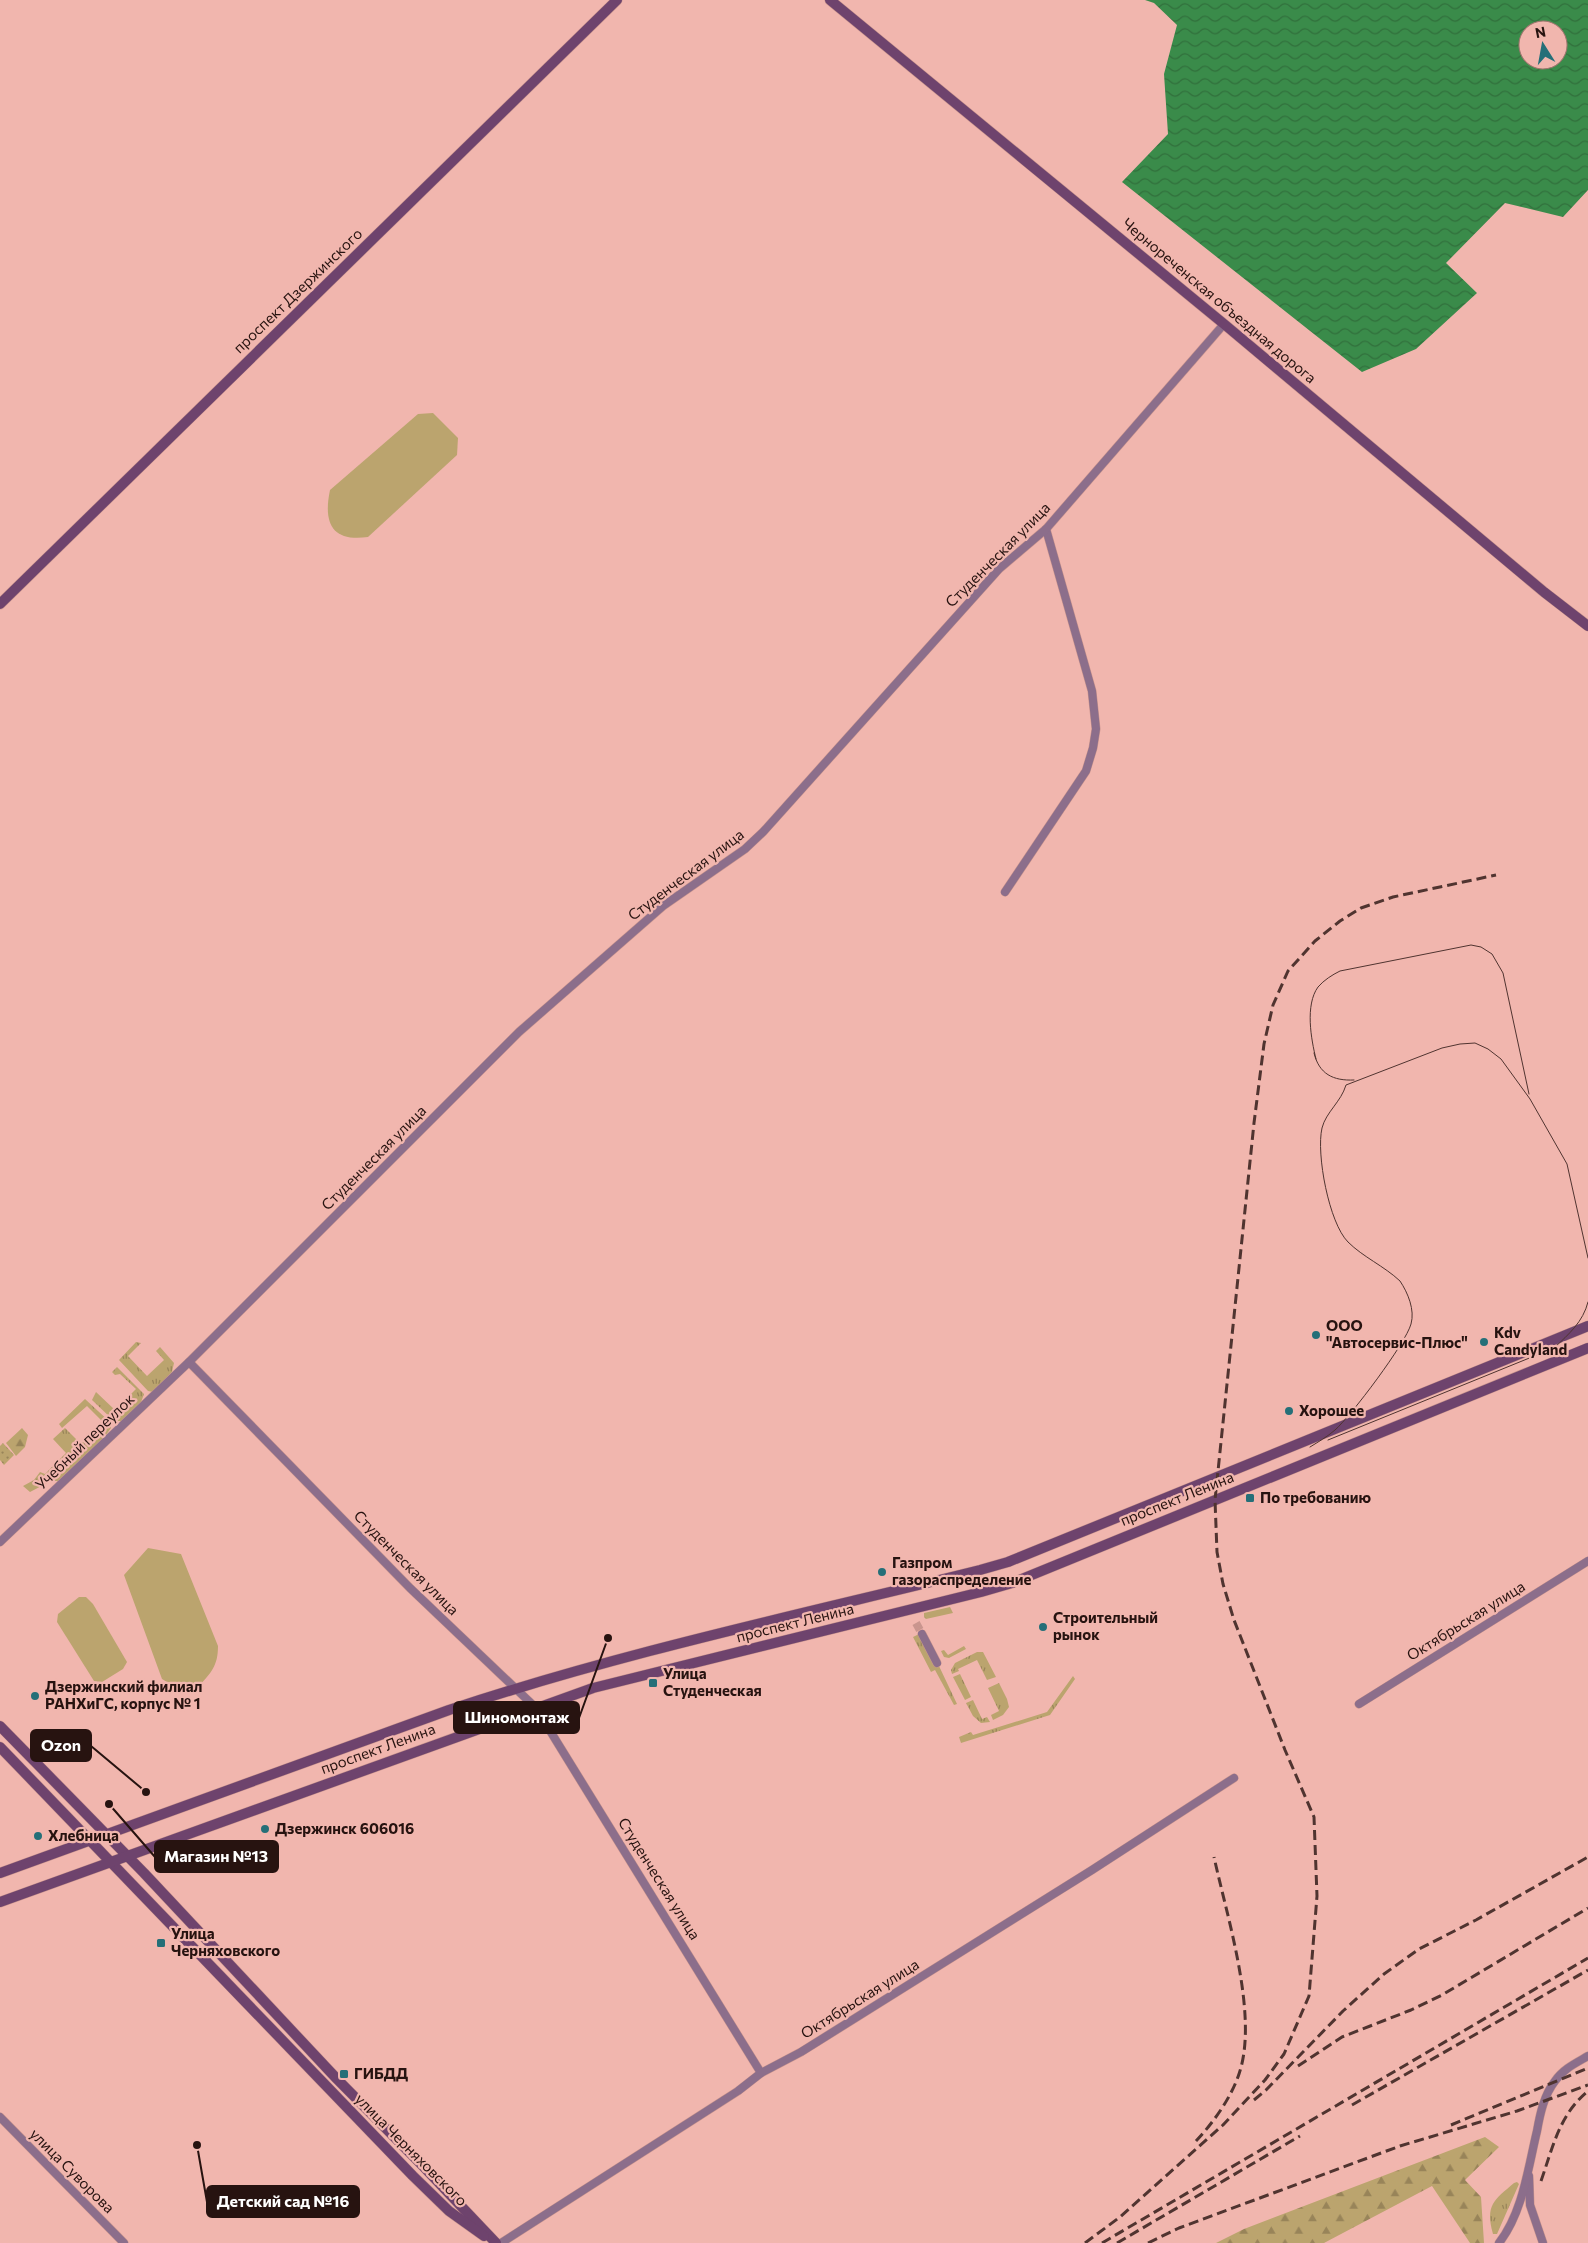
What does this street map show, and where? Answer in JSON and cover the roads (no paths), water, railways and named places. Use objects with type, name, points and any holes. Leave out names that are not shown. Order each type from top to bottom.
[{"type":"main road","name":"проспект Дзержинского","points":[[0,604],[617,0]]},
{"type":"main road","name":"Чернореченская объездная дорога","points":[[830,0],[1224,324],[1544,592],[1588,626]]},
{"type":"main road","name":"проспект Ленина","points":[[0,1873],[514,1688],[600,1664],[1008,1562],[1588,1326]]},
{"type":"main road","name":"проспект Ленина","points":[[0,1902],[593,1688],[1012,1583],[1588,1348]]},
{"type":"main road","points":[[0,1726],[127,1855],[337,2079],[423,2166],[495,2243]]},
{"type":"main road","name":"улица Черняховского","points":[[0,1748],[413,2176],[448,2211],[495,2243]]},
{"type":"street","name":"Студенческая улица","points":[[761,2073],[536,1708],[410,1588],[189,1362],[519,1032],[663,906],[745,849],[764,832],[993,575],[1046,529],[1224,324]]},
{"type":"street","points":[[1005,892],[1086,771],[1096,729],[1092,691],[1046,529]]},
{"type":"street","name":"Учебный переулок","points":[[0,1542],[189,1362]]},
{"type":"street","name":"Октябрьская улица","points":[[1359,1704],[1588,1561]]},
{"type":"street","points":[[922,1634],[937,1663]]},
{"type":"street","name":"Октябрьская улица","points":[[501,2243],[738,2091],[761,2073],[801,2052],[1084,1875],[1234,1778]]},
{"type":"street","points":[[1499,2243],[1513,2219],[1544,2102],[1554,2082],[1562,2072],[1588,2056]]},
{"type":"street","name":"улица Суворова","points":[[0,2118],[124,2243]]},
{"type":"street","points":[[1528,2167],[1530,2204],[1543,2243]]},
{"type":"water","points":[[1145,0],[1588,0],[1588,190],[1563,217],[1505,203],[1446,263],[1477,293],[1416,349],[1362,372],[1122,182],[1168,134],[1164,74],[1177,25],[1154,3]]},
{"type":"tunnel","points":[[916,1623],[922,1634]]},
{"type":"tram line","points":[[1316,1059],[1312,1042],[1310,1012],[1314,994],[1318,987],[1328,978],[1340,971],[1471,945],[1481,947],[1492,954],[1503,973],[1529,1094]]},
{"type":"tram line","points":[[1310,1447],[1335,1430],[1365,1395],[1399,1347],[1412,1319],[1410,1302],[1400,1281],[1348,1242],[1341,1233],[1330,1204],[1321,1154],[1322,1128],[1346,1085],[1442,1048],[1475,1043],[1488,1049],[1501,1059],[1530,1099],[1567,1164],[1588,1258]]},
{"type":"tram line","points":[[1314,1053],[1319,1066],[1328,1075],[1340,1079],[1354,1080]]},
{"type":"tram line","points":[[1328,1440],[1554,1348],[1579,1322],[1588,1302]]},
{"type":"railway","points":[[1085,2243],[1120,2217],[1223,2125],[1265,2080],[1284,2054],[1309,1996],[1317,1896],[1314,1817],[1285,1750],[1234,1620],[1223,1584],[1217,1552],[1215,1500],[1254,1123],[1264,1044],[1273,1005],[1288,971],[1315,941],[1340,921],[1361,908],[1393,897],[1496,875]]},
{"type":"railway","points":[[1196,2141],[1215,2118],[1231,2092],[1239,2074],[1244,2050],[1245,2024],[1239,1966],[1214,1857]]},
{"type":"railway","points":[[1254,2100],[1343,2011],[1384,1974],[1419,1949],[1476,1920],[1588,1857]]},
{"type":"railway","points":[[1298,2066],[1342,2037],[1411,2010],[1442,1995],[1588,1908]]},
{"type":"railway","points":[[1102,2243],[1588,1958]]},
{"type":"railway","points":[[1352,2105],[1588,1970]]},
{"type":"railway","points":[[1451,2125],[1588,2068]]},
{"type":"railway","points":[[1148,2243],[1179,2228],[1400,2146],[1517,2111],[1588,2085]]},
{"type":"railway","points":[[1541,2181],[1558,2132],[1570,2110],[1588,2091]]},
{"type":"railway","points":[[1117,2243],[1300,2136]]},
{"type":"place","name":"ООО \"Автосервис-Плюс\"","points":[[1316,1335]]},
{"type":"place","name":"Kdv Candyland","points":[[1484,1342]]},
{"type":"place","name":"Хорошее","points":[[1289,1411]]},
{"type":"place","name":"По требованию","points":[[1250,1498]]},
{"type":"place","name":"Газпром газораспределение","points":[[882,1572]]},
{"type":"place","name":"Строительный рынок","points":[[1043,1627]]},
{"type":"place","name":"Шиномонтаж","points":[[608,1638]]},
{"type":"place","name":"Улица Студенческая","points":[[653,1683]]},
{"type":"place","name":"Дзержинский филиал РАНХиГС, корпус № 1","points":[[35,1696]]},
{"type":"place","name":"Ozon","points":[[146,1792]]},
{"type":"place","name":"Магазин №13","points":[[109,1804]]},
{"type":"place","name":"Дзержинск 606016","points":[[265,1829]]},
{"type":"place","name":"Хлебница","points":[[38,1836]]},
{"type":"place","name":"Улица Черняховского","points":[[161,1943]]},
{"type":"place","name":"ГИБДД","points":[[344,2074]]},
{"type":"place","name":"Детский сад №16","points":[[197,2145]]}]
